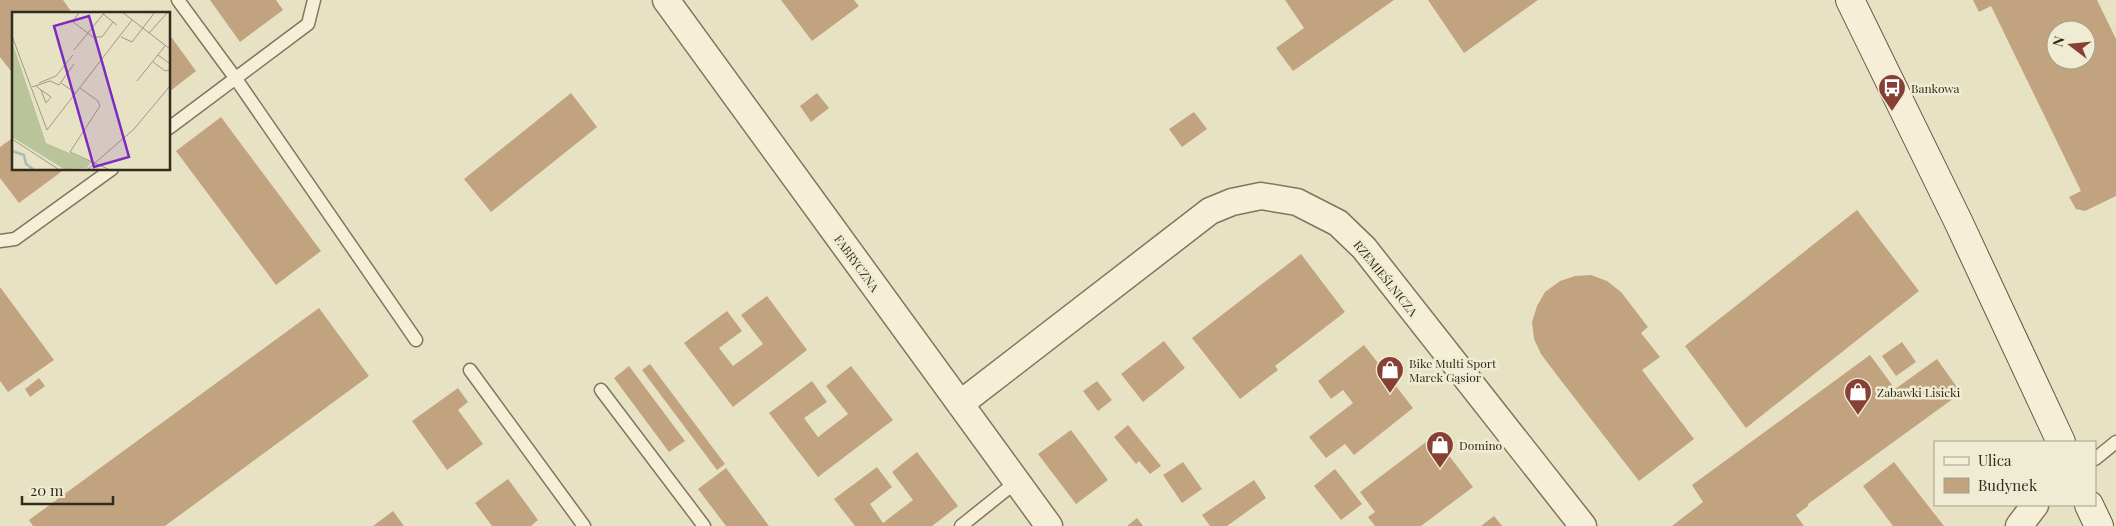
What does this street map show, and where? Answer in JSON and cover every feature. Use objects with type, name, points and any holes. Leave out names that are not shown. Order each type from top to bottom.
[{"type":"street","name":"FABRYCZNA","points":[[666,0],[1049,526]]},
{"type":"street","points":[[1850,0],[1958,221],[2061,441]]},
{"type":"street","name":"RZEMIEŚLNICZA","points":[[960,404],[1210,211],[1232,202],[1261,196],[1296,202],[1338,223],[1364,248],[1583,526]]},
{"type":"street","points":[[2019,526],[2034,506]]},
{"type":"street","points":[[2089,506],[2099,526]]},
{"type":"lane","points":[[178,0],[236,79],[416,340]]},
{"type":"lane","points":[[170,127],[308,24],[314,0]]},
{"type":"lane","points":[[0,241],[15,239],[111,170]]},
{"type":"lane","points":[[470,370],[584,526]]},
{"type":"lane","points":[[601,390],[704,526]]},
{"type":"lane","points":[[2096,458],[2116,442]]},
{"type":"lane","points":[[961,526],[1016,482]]},
{"type":"building","points":[[0,0],[63,0],[72,12],[12,12],[12,72],[0,57]]},
{"type":"building","points":[[210,0],[276,0],[283,10],[240,42]]},
{"type":"building","points":[[781,0],[854,0],[859,6],[812,41]]},
{"type":"building","points":[[1285,0],[1394,0],[1293,71],[1276,48],[1304,28]]},
{"type":"building","points":[[1428,0],[1538,0],[1464,53]]},
{"type":"building","points":[[1973,0],[2097,0],[2116,39],[2116,196],[2085,211],[2076,209],[2069,197],[2081,191],[1991,6],[1979,12]]},
{"type":"building","points":[[170,35],[196,71],[170,91]]},
{"type":"building","points":[[571,93],[597,127],[491,212],[464,179]]},
{"type":"building","points":[[817,93],[829,108],[811,122],[800,106]]},
{"type":"building","points":[[1194,112],[1207,129],[1182,147],[1169,129]]},
{"type":"building","points":[[221,117],[321,251],[276,285],[176,151]]},
{"type":"building","points":[[12,138],[12,170],[64,170],[19,203],[0,178],[0,147]]},
{"type":"building","points":[[1857,210],[1919,291],[1746,428],[1685,346]]},
{"type":"building","points":[[1301,254],[1345,312],[1275,366],[1278,370],[1240,399],[1192,338]]},
{"type":"building","points":[[1591,275],[1607,281],[1621,292],[1648,327],[1641,333],[1660,357],[1642,370],[1694,439],[1639,481],[1541,354],[1534,339],[1532,322],[1537,306],[1545,292],[1560,281],[1575,276]]},
{"type":"building","points":[[0,287],[54,360],[8,392],[0,381]]},
{"type":"building","points":[[767,296],[807,350],[733,407],[684,343],[727,311],[742,331],[719,348],[733,366],[763,344],[741,315]]},
{"type":"building","points":[[319,308],[369,376],[165,526],[33,526],[29,520]]},
{"type":"building","points":[[1164,341],[1185,368],[1143,402],[1121,374]]},
{"type":"building","points":[[1902,342],[1916,362],[1896,376],[1882,356]]},
{"type":"building","points":[[1364,345],[1413,408],[1354,455],[1345,444],[1326,458],[1309,437],[1353,403],[1343,390],[1331,399],[1318,381]]},
{"type":"building","name":"Zabawki Lisicki","points":[[1870,355],[1895,389],[1937,359],[1961,393],[1808,504],[1796,515],[1804,526],[1672,526],[1703,502],[1692,485]]},
{"type":"building","points":[[650,364],[725,464],[717,470],[642,370]]},
{"type":"building","points":[[629,366],[685,441],[669,452],[614,378]]},
{"type":"building","points":[[851,366],[893,420],[818,477],[769,413],[812,381],[827,402],[804,418],[818,437],[848,414],[826,386]]},
{"type":"building","points":[[39,378],[45,386],[30,397],[25,389]]},
{"type":"building","points":[[1097,381],[1112,400],[1098,411],[1083,391]]},
{"type":"building","points":[[458,388],[468,402],[458,410],[483,444],[447,470],[412,421]]},
{"type":"building","points":[[1128,425],[1161,466],[1150,474],[1139,461],[1136,464],[1114,437]]},
{"type":"building","points":[[1071,430],[1108,480],[1076,504],[1038,454]]},
{"type":"building","points":[[1434,436],[1473,487],[1421,526],[1375,526],[1368,517],[1375,512],[1360,492]]},
{"type":"building","points":[[917,452],[958,506],[932,526],[855,526],[834,499],[877,467],[892,487],[870,504],[883,523],[913,500],[892,472]]},
{"type":"building","points":[[1183,462],[1202,489],[1182,503],[1163,475]]},
{"type":"building","points":[[1894,462],[1944,526],[1893,526],[1863,486]]},
{"type":"building","points":[[726,468],[769,526],[726,526],[698,489]]},
{"type":"building","points":[[1335,469],[1362,504],[1341,520],[1314,486]]},
{"type":"building","points":[[508,479],[538,520],[531,526],[492,526],[475,503]]},
{"type":"building","points":[[1254,480],[1266,498],[1227,526],[1210,526],[1202,515]]},
{"type":"building","points":[[393,511],[404,526],[373,526]]},
{"type":"building","points":[[1494,516],[1502,526],[1481,526]]},
{"type":"building","points":[[1137,518],[1143,526],[1127,526]]},
{"type":"place","name":"Bankowa","points":[[1892,112]]},
{"type":"place","name":"Bike Multi Sport Marek Gąsior","points":[[1390,394]]},
{"type":"place","name":"Zabawki Lisicki","points":[[1858,416]]},
{"type":"place","name":"Domino","points":[[1440,469]]}]
